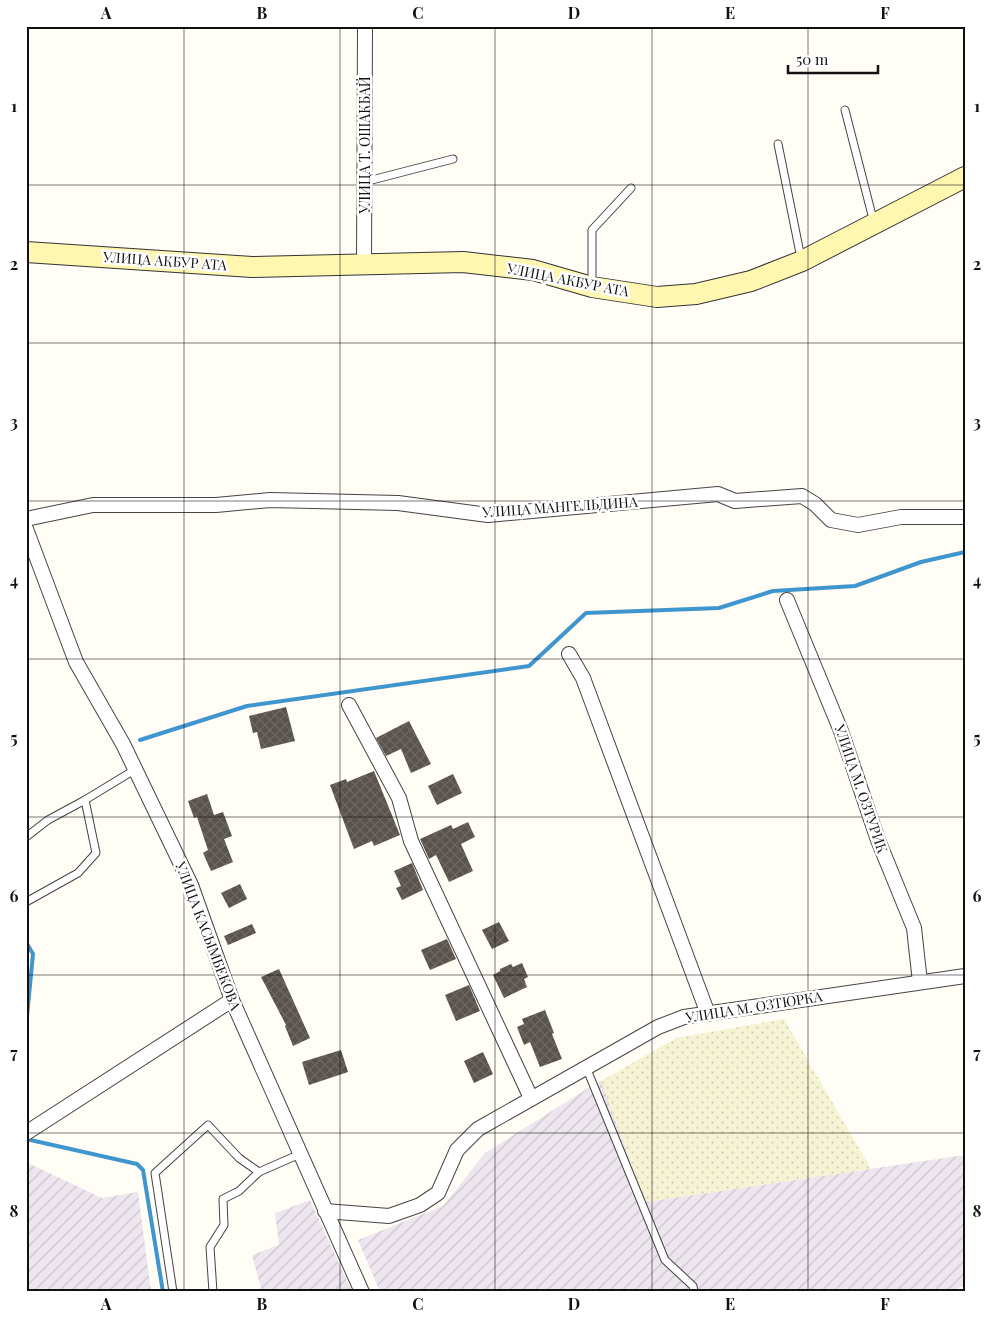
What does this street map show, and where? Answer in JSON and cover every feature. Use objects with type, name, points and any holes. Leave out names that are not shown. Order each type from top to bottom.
[{"type":"main road","name":"УЛИЦА АКБУР АТА","points":[[26,252],[252,267],[463,262],[533,270],[592,287],[657,297],[696,294],[750,281],[802,261],[965,177]]},
{"type":"street","name":"УЛИЦА Т. ОШАКБАЙ","points":[[364,264],[366,26]]},
{"type":"street","name":"УЛИЦА МАНГЕЛЬДИНА","points":[[26,519],[93,505],[216,505],[270,500],[398,503],[488,515],[718,494],[735,501],[802,496],[815,504],[831,520],[858,525],[901,517],[965,517]]},
{"type":"street","name":"УЛИЦА КАСЫМБЕКОВА","points":[[26,528],[76,662],[124,744],[192,886],[232,1000],[362,1292]]},
{"type":"street","name":"УЛИЦА М. ОЗТУРИК","points":[[787,600],[841,731],[878,840],[914,928],[920,982]]},
{"type":"street","points":[[568,654],[583,678],[708,1014]]},
{"type":"street","points":[[349,705],[399,798],[411,841],[531,1098]]},
{"type":"street","name":"УЛИЦА М. ОЗТЮРКА","points":[[325,1211],[389,1216],[420,1206],[438,1192],[457,1150],[478,1129],[658,1027],[684,1017],[965,976]]},
{"type":"street","points":[[26,1133],[232,1000]]},
{"type":"lane","points":[[844,110],[874,223]]},
{"type":"lane","points":[[778,144],[802,261]]},
{"type":"lane","points":[[364,182],[453,159]]},
{"type":"lane","points":[[592,287],[592,230],[631,188]]},
{"type":"lane","points":[[26,837],[48,820],[136,769]]},
{"type":"lane","points":[[26,902],[78,873],[96,853],[85,800]]},
{"type":"lane","points":[[586,1067],[665,1260],[693,1286],[694,1292]]},
{"type":"lane","points":[[173,1292],[155,1173],[208,1125],[239,1158],[259,1172]]},
{"type":"lane","points":[[213,1292],[210,1247],[224,1225],[223,1199],[239,1191],[259,1172],[300,1154]]},
{"type":"shaded area","points":[[784,1019],[871,1169],[645,1202],[601,1081],[676,1038]]},
{"type":"shaded area","points":[[601,1080],[645,1202],[965,1155],[965,1286],[958,1288],[959,1292],[380,1292],[358,1240],[443,1206],[485,1153]]},
{"type":"shaded area","points":[[26,1162],[102,1198],[138,1192],[151,1292],[26,1292]]},
{"type":"shaded area","points":[[310,1200],[352,1292],[262,1292],[252,1255],[279,1245],[275,1213]]},
{"type":"building","points":[[286,707],[295,741],[261,749],[257,732],[253,733],[249,716]]},
{"type":"building","points":[[409,721],[431,764],[411,773],[401,749],[386,756],[376,738]]},
{"type":"building","points":[[374,771],[400,835],[374,846],[372,841],[354,849],[330,785],[346,779],[347,782]]},
{"type":"building","points":[[453,774],[462,793],[437,805],[428,786]]},
{"type":"building","points":[[207,794],[214,815],[223,812],[232,836],[224,839],[233,862],[211,871],[203,853],[208,850],[197,817],[194,818],[188,801]]},
{"type":"building","points":[[468,822],[475,837],[461,844],[473,871],[449,882],[436,855],[429,859],[420,839],[451,825],[453,829]]},
{"type":"building","points":[[412,863],[423,890],[402,900],[396,888],[401,886],[394,871]]},
{"type":"building","points":[[240,884],[247,899],[229,908],[221,893]]},
{"type":"building","points":[[499,922],[509,941],[492,949],[482,930]]},
{"type":"building","points":[[252,924],[256,933],[228,945],[224,936]]},
{"type":"building","points":[[447,939],[456,959],[430,970],[421,950]]},
{"type":"building","points":[[522,963],[528,977],[524,979],[527,987],[504,998],[493,975],[511,964],[513,967]]},
{"type":"building","points":[[279,969],[310,1038],[293,1046],[286,1025],[261,977]]},
{"type":"building","points":[[469,985],[480,1011],[456,1021],[445,995]]},
{"type":"building","points":[[545,1010],[562,1059],[540,1067],[530,1042],[524,1045],[517,1027],[524,1024],[522,1019]]},
{"type":"building","points":[[341,1050],[348,1072],[309,1085],[302,1062]]},
{"type":"building","points":[[483,1052],[493,1074],[474,1083],[464,1061]]},
{"type":"waterway","points":[[140,740],[247,706],[529,666],[586,613],[719,608],[773,591],[855,586],[921,562],[965,552]]},
{"type":"waterway","points":[[26,942],[33,954],[26,1026]]},
{"type":"waterway","points":[[26,1139],[137,1164],[143,1170],[163,1292]]}]
